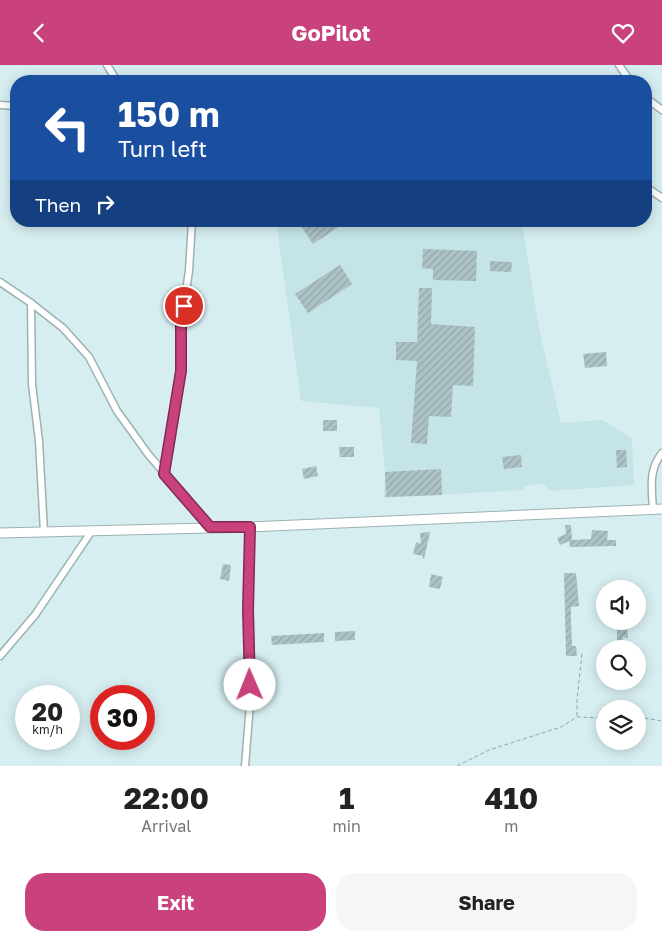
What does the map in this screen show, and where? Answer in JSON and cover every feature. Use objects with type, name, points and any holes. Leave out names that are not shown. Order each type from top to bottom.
[{"type":"main road","points":[[0,533],[250,527],[658,510]]},
{"type":"street","points":[[164,474],[181,371],[181,323],[189,271],[192,227]]},
{"type":"street","points":[[0,282],[32,303],[63,328],[89,357],[117,411],[164,474],[210,527]]},
{"type":"street","points":[[32,303],[32,384],[39,441],[44,532]]},
{"type":"street","points":[[658,510],[652,472],[656,460],[662,453]]},
{"type":"street","points":[[245,766],[250,704],[248,610],[250,527]]},
{"type":"street","points":[[0,657],[35,615],[92,531]]},
{"type":"path","points":[[577,717],[582,653]]},
{"type":"path","points":[[457,766],[488,750],[561,727],[577,717],[596,718]]},
{"type":"path","points":[[646,718],[662,721]]},
{"type":"shaded area","points":[[277,227],[523,227],[538,324],[561,423],[603,420],[632,439],[634,485],[551,491],[542,483],[526,486],[522,490],[384,498],[385,472],[379,408],[301,401]]},
{"type":"building","points":[[301,227],[339,227],[313,244]]},
{"type":"building","points":[[423,249],[477,251],[476,281],[433,280],[433,269],[422,268]]},
{"type":"building","points":[[490,261],[512,262],[511,272],[490,271]]},
{"type":"building","points":[[340,265],[352,284],[308,313],[295,294]]},
{"type":"building","points":[[419,288],[432,288],[431,324],[475,327],[473,386],[453,385],[451,417],[429,416],[427,444],[411,443],[417,361],[396,360],[396,342],[417,342]]},
{"type":"building","points":[[606,352],[607,366],[585,368],[583,354]]},
{"type":"building","points":[[323,420],[337,420],[337,431],[323,431]]},
{"type":"building","points":[[339,447],[354,447],[354,457],[340,457]]},
{"type":"building","points":[[616,450],[626,450],[627,467],[617,468]]},
{"type":"building","points":[[521,455],[522,467],[504,469],[502,457]]},
{"type":"building","points":[[316,466],[318,476],[304,479],[302,469]]},
{"type":"building","points":[[441,469],[442,495],[386,497],[385,472]]},
{"type":"building","points":[[565,525],[571,525],[572,540],[591,539],[592,530],[608,531],[607,540],[616,540],[616,546],[570,547],[569,541],[560,545],[557,538],[566,534]]},
{"type":"building","points":[[430,532],[423,559],[423,556],[413,554],[416,542],[421,544],[420,533]]},
{"type":"building","points":[[223,564],[231,565],[229,581],[220,579]]},
{"type":"building","points":[[564,573],[576,573],[579,606],[571,607],[571,620],[572,646],[576,646],[577,656],[566,656]]},
{"type":"building","points":[[431,574],[443,577],[440,589],[429,587]]},
{"type":"building","points":[[617,630],[627,630],[628,638],[623,637],[623,640],[617,640]]},
{"type":"building","points":[[355,631],[355,640],[335,641],[335,632]]},
{"type":"building","points":[[324,633],[324,642],[272,645],[271,636]]},
{"type":"route","points":[[184,306],[181,323],[181,371],[164,474],[210,527],[250,527],[248,610],[250,685]]}]
